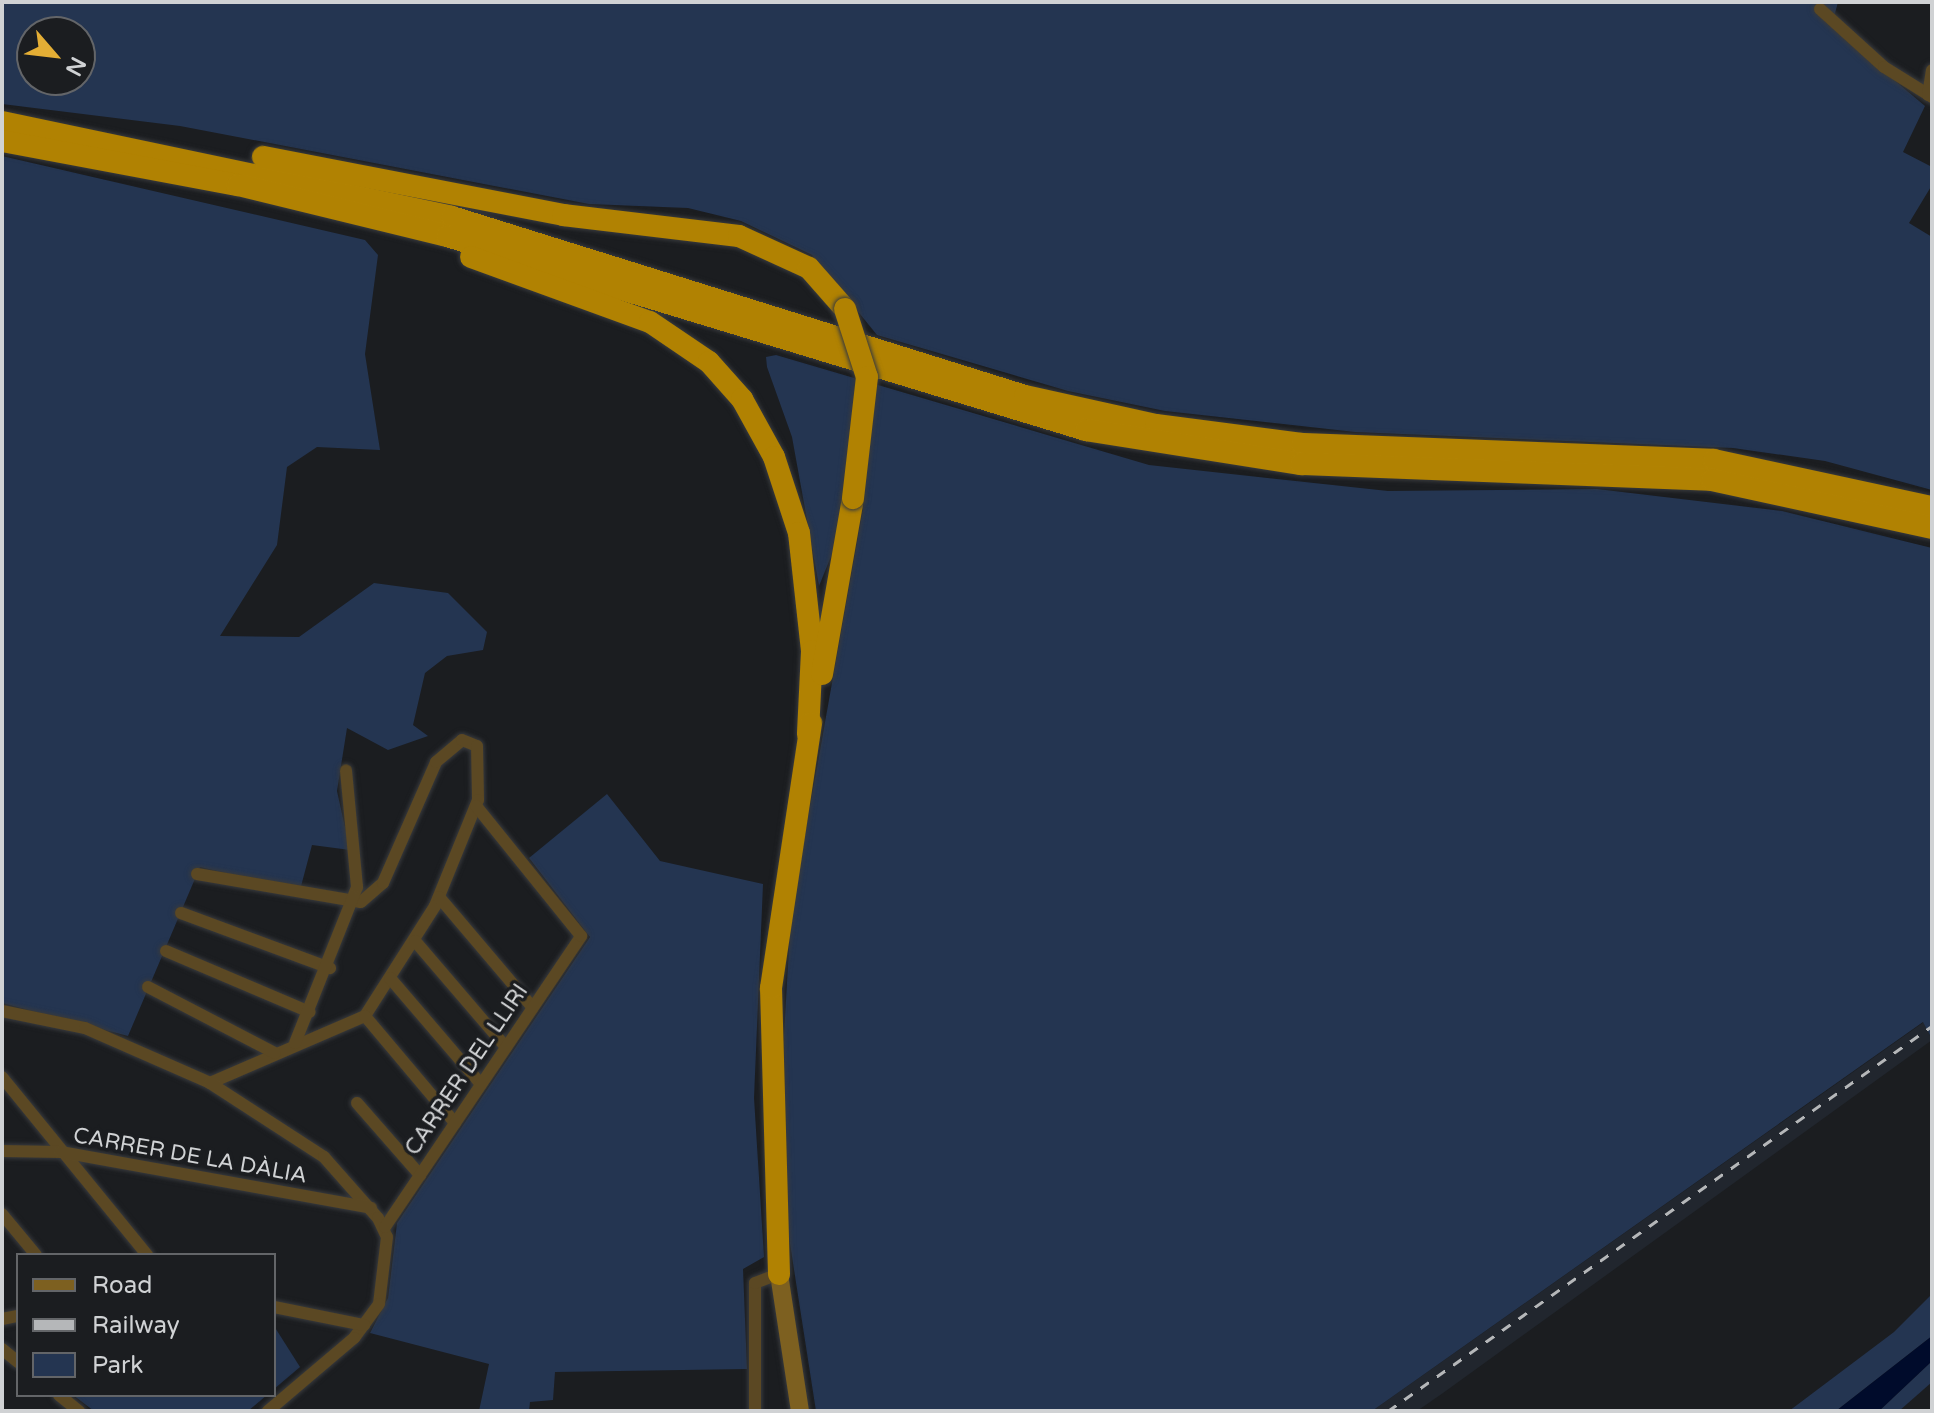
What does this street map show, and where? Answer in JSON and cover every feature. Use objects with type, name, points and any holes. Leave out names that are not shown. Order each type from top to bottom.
[{"type":"highway","points":[[2,114],[119,130],[563,215],[739,236],[809,268],[845,309],[867,377],[853,498],[808,734],[771,988],[769,1123],[779,1274]]},
{"type":"highway","points":[[2,122],[452,217],[1025,396],[1156,425],[1329,446],[1714,460],[1932,507]]},
{"type":"highway","points":[[2,141],[311,203],[574,271],[1086,430],[1301,464],[1712,480],[1932,528]]},
{"type":"highway","points":[[311,203],[650,322],[723,376],[760,427],[799,533],[812,629],[808,734]]},
{"type":"main road","points":[[779,1274],[800,1411]]},
{"type":"street","points":[[1820,9],[1930,96]]},
{"type":"street","points":[[1930,96],[1932,70]]},
{"type":"street","points":[[197,874],[352,903],[383,883],[423,783],[462,740],[477,746],[476,806],[439,897],[415,941],[365,1016],[325,1039],[295,1043],[210,1083]]},
{"type":"street","points":[[295,1043],[330,968],[352,903],[359,850],[346,771]]},
{"type":"street","name":"CARRER DEL LLIRI","points":[[385,1227],[581,936],[476,806]]},
{"type":"street","points":[[439,897],[533,1008]]},
{"type":"street","points":[[181,913],[330,968]]},
{"type":"street","points":[[415,941],[506,1047]]},
{"type":"street","points":[[166,951],[310,1012]]},
{"type":"street","points":[[390,978],[481,1084]]},
{"type":"street","points":[[148,987],[275,1053]]},
{"type":"street","points":[[2,1011],[85,1028],[210,1083],[324,1157],[385,1227],[384,1287],[364,1325],[268,1411]]},
{"type":"street","points":[[365,1016],[455,1123]]},
{"type":"street","points":[[2,1077],[145,1253]]},
{"type":"street","points":[[357,1103],[420,1175]]},
{"type":"street","name":"CARRER DE LA DÀLIA","points":[[2,1151],[61,1152],[371,1208]]},
{"type":"street","points":[[2,1214],[34,1253]]},
{"type":"street","points":[[755,1411],[755,1283],[779,1274]]},
{"type":"street","points":[[276,1307],[364,1325]]},
{"type":"street","points":[[62,1397],[79,1411]]},
{"type":"shaded area","points":[[1924,1022],[1932,1040],[1443,1393],[1417,1411],[1372,1411]]},
{"type":"shaded area","points":[[1932,1336],[1932,1361],[1879,1411],[1836,1411]]},
{"type":"green space","points":[[2,2],[1838,2],[1834,17],[1849,42],[1925,106],[1903,152],[1932,167],[1932,185],[1909,223],[1932,237],[1932,490],[1825,461],[1733,448],[1355,432],[1165,411],[1068,391],[877,335],[812,255],[741,221],[688,208],[589,204],[180,126],[2,104]]},
{"type":"green space","points":[[2,156],[365,240],[378,255],[365,354],[380,450],[317,447],[287,467],[277,545],[220,636],[299,637],[374,583],[448,593],[487,632],[483,650],[447,656],[425,673],[413,725],[428,736],[388,750],[347,728],[337,791],[350,850],[312,845],[300,890],[200,867],[128,1036],[2,1003]]},
{"type":"green space","points":[[776,355],[1149,465],[1388,491],[1597,489],[1782,511],[1932,548],[1932,1039],[1923,1022],[1372,1411],[816,1411],[786,1218],[784,1035],[791,913],[865,498],[858,490],[819,586],[792,437],[767,367],[766,357]]},
{"type":"green space","points":[[607,794],[660,861],[763,884],[754,1098],[764,1257],[743,1269],[747,1369],[555,1372],[553,1400],[530,1402],[529,1411],[479,1411],[489,1364],[370,1333],[388,1298],[397,1223],[590,937],[529,858]]},
{"type":"green space","points":[[1932,1294],[1932,1336],[1836,1411],[1789,1411],[1894,1332]]},
{"type":"green space","points":[[276,1329],[300,1367],[276,1387]]},
{"type":"green space","points":[[1932,1361],[1932,1382],[1899,1411],[1879,1411]]},
{"type":"green space","points":[[76,1397],[265,1397],[248,1411],[94,1411]]},
{"type":"railway","points":[[1388,1411],[1932,1026]]}]
